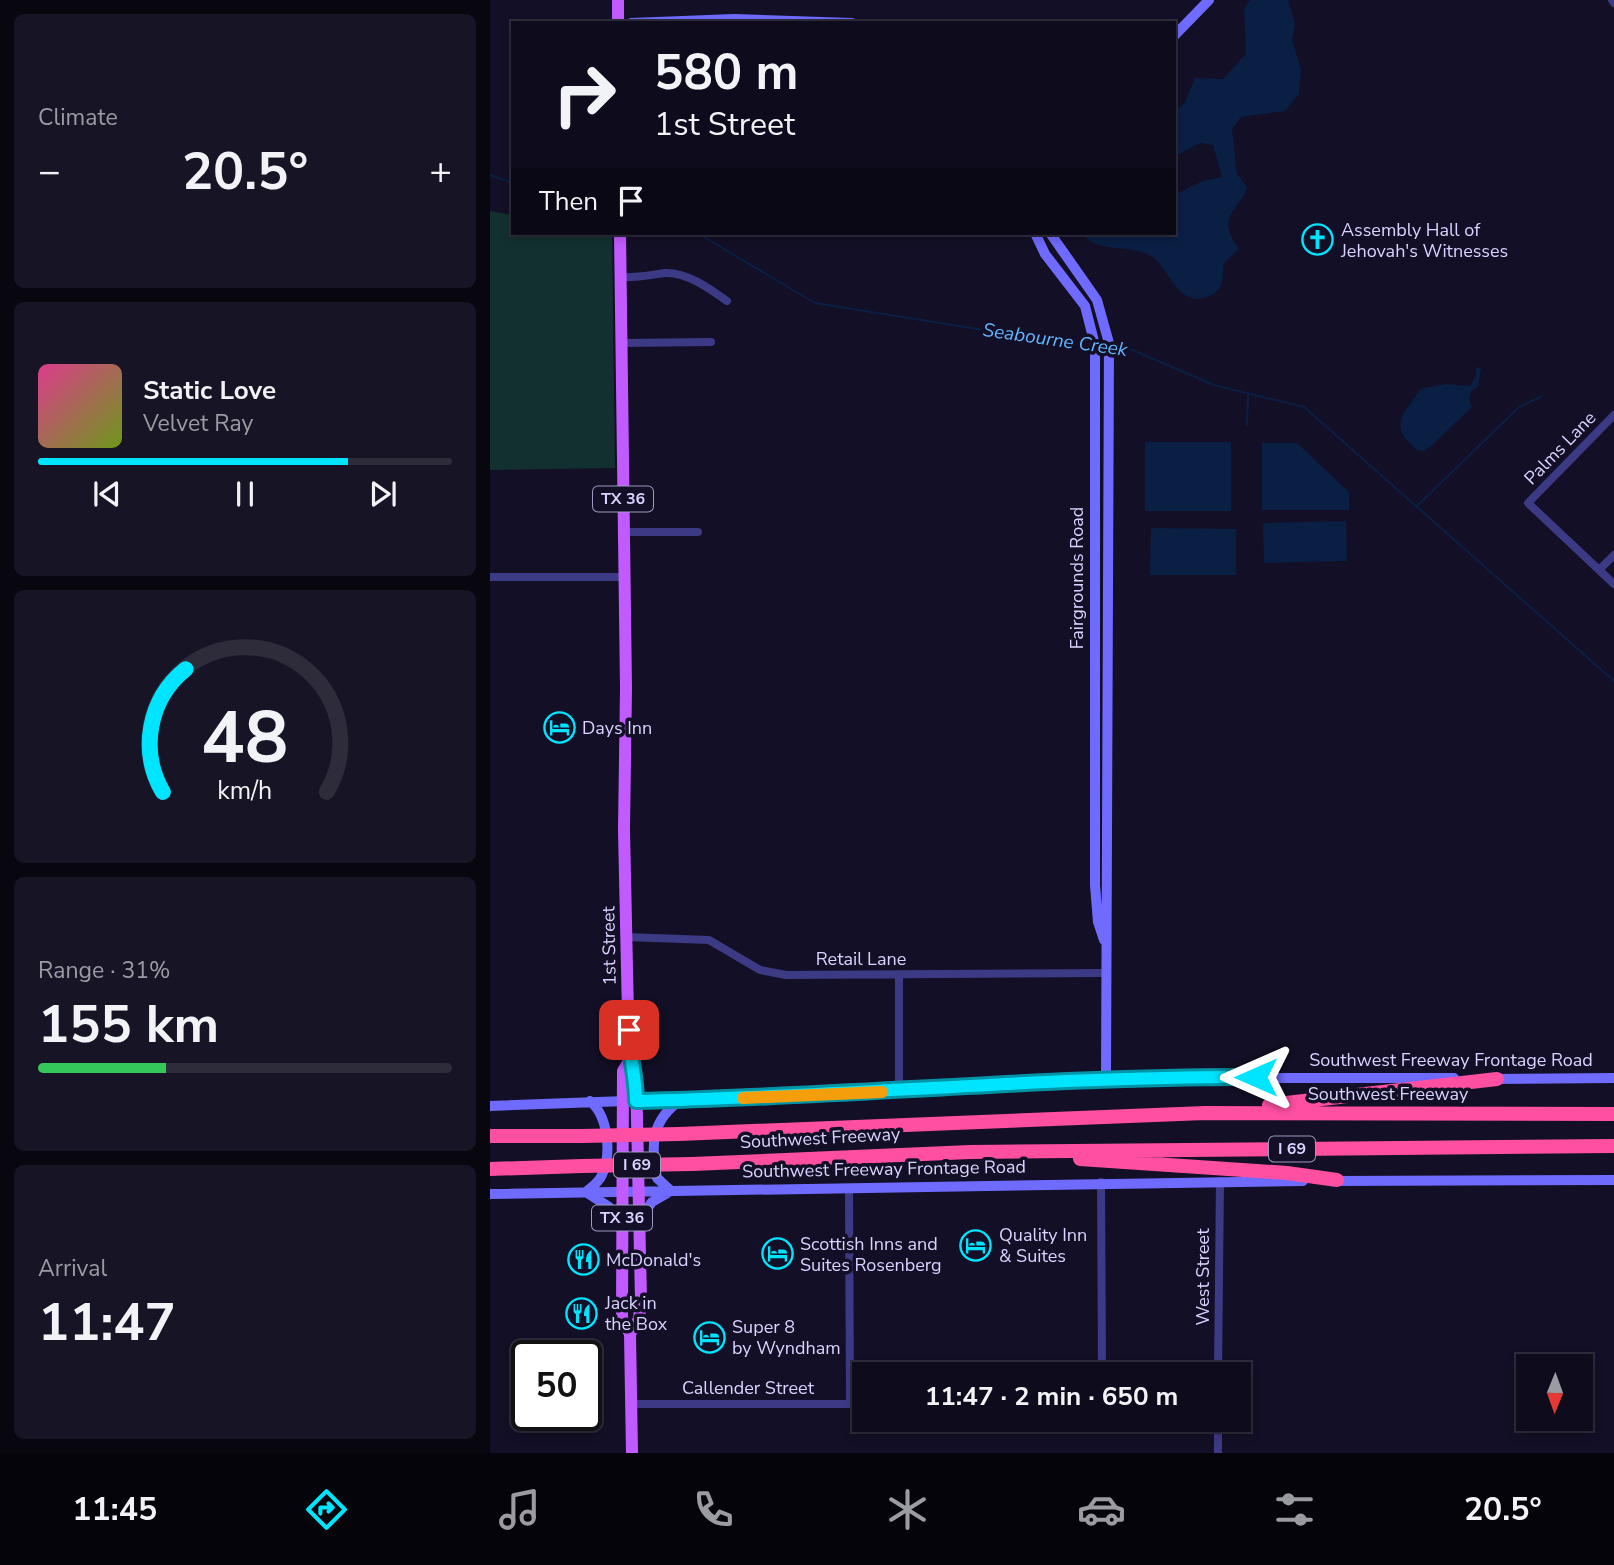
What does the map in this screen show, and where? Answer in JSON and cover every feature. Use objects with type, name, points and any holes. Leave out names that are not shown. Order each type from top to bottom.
[{"type":"highway","points":[[1205,1113],[1497,1079]]},
{"type":"highway","name":"Southwest Freeway","points":[[490,1136],[679,1134],[1205,1113],[1614,1114]]},
{"type":"highway","name":"Southwest Freeway","points":[[490,1169],[692,1164],[970,1152],[1614,1146]]},
{"type":"highway","points":[[970,1152],[1287,1173],[1337,1181]]},
{"type":"main road","points":[[618,0],[618,21]]},
{"type":"main road","points":[[1176,34],[1209,0]]},
{"type":"main road","points":[[682,21],[793,21]]},
{"type":"main road","name":"TX 36","points":[[620,235],[624,577]]},
{"type":"main road","name":"Fairgrounds Road","points":[[1036,235],[1045,254],[1085,306],[1091,324],[1097,371],[1093,631],[1095,885],[1098,922],[1104,940]]},
{"type":"main road","name":"Fairgrounds Road","points":[[1050,235],[1097,300],[1105,321],[1110,371],[1109,923],[1104,940],[1106,1078]]},
{"type":"main road","name":"1st Street","points":[[624,577],[626,937],[629,1061],[636,1073],[639,1220],[639,1319],[629,1334]]},
{"type":"main road","name":"1st Street","points":[[629,1061],[623,1072],[622,1101],[622,1318],[629,1334],[632,1453]]},
{"type":"main road","name":"Southwest Freeway Frontage Road","points":[[490,1106],[899,1091],[1106,1078],[1614,1078]]},
{"type":"main road","points":[[639,1220],[652,1202],[671,1191],[661,1182],[656,1170],[656,1125],[662,1115],[681,1100]]},
{"type":"main road","points":[[590,1101],[601,1111],[604,1120],[605,1156],[600,1179],[586,1192],[609,1207],[622,1224]]},
{"type":"main road","name":"Southwest Freeway Frontage Road","points":[[490,1194],[1101,1182],[1614,1180]]},
{"type":"street","points":[[620,277],[641,278],[667,273],[681,275],[727,301]]},
{"type":"street","points":[[622,343],[711,342]]},
{"type":"street","name":"Palms Lane","points":[[1599,570],[1528,503],[1614,415]]},
{"type":"street","points":[[623,532],[698,532]]},
{"type":"street","points":[[1614,555],[1599,570],[1614,584]]},
{"type":"street","points":[[490,578],[624,577]]},
{"type":"street","name":"Retail Lane","points":[[626,937],[709,940],[748,965],[779,974],[1104,973]]},
{"type":"street","points":[[899,975],[899,1091]]},
{"type":"street","name":"West Street","points":[[1218,1362],[1220,1181]]},
{"type":"street","points":[[1101,1182],[1102,1362]]},
{"type":"street","points":[[849,1189],[850,1404]]},
{"type":"street","name":"Callender Street","points":[[631,1404],[850,1404]]},
{"type":"street","points":[[1218,1432],[1218,1453]]},
{"type":"green space","points":[[490,211],[511,215],[511,235],[612,235],[615,468],[490,470]]},
{"type":"water","points":[[1250,0],[1288,0],[1295,23],[1292,40],[1301,69],[1299,94],[1285,111],[1240,118],[1232,129],[1237,174],[1247,187],[1229,221],[1232,238],[1239,249],[1223,264],[1223,279],[1218,290],[1198,299],[1182,292],[1151,256],[1133,250],[1105,247],[1083,235],[1176,235],[1176,194],[1203,181],[1222,177],[1213,145],[1200,143],[1176,156],[1176,111],[1185,102],[1195,78],[1223,79],[1246,54],[1244,9]]},
{"type":"water","points":[[1476,367],[1481,368],[1478,387],[1471,391],[1469,400],[1472,407],[1431,446],[1424,451],[1417,450],[1402,433],[1400,426],[1404,413],[1420,389],[1445,384],[1470,386],[1476,376]]},
{"type":"water","points":[[1145,442],[1231,442],[1231,511],[1145,511]]},
{"type":"water","points":[[1262,443],[1297,443],[1349,492],[1349,510],[1262,510]]},
{"type":"water","points":[[1346,521],[1347,561],[1264,563],[1263,523]]},
{"type":"water","points":[[1151,528],[1236,529],[1236,575],[1150,575]]},
{"type":"waterway","name":"Seabourne Creek","points":[[490,175],[511,182]]},
{"type":"waterway","name":"Seabourne Creek","points":[[700,235],[815,303],[1090,347]]},
{"type":"waterway","name":"Seabourne Creek","points":[[1113,348],[1130,349],[1214,385],[1304,407],[1614,681]]},
{"type":"waterway","points":[[1247,425],[1248,395]]},
{"type":"waterway","points":[[1417,506],[1519,407],[1542,396]]},
{"type":"slow traffic","points":[[743,1098],[882,1092]]},
{"type":"place","name":"Assembly Hall of Jehovah's Witnesses","points":[[1318,240]]},
{"type":"place","name":"Days Inn","points":[[559,728]]},
{"type":"place","name":"Quality Inn & Suites","points":[[976,1245]]},
{"type":"place","name":"Scottish Inns and Suites Rosenberg","points":[[777,1254]]},
{"type":"place","name":"McDonald's","points":[[583,1260]]},
{"type":"place","name":"Jack in the Box","points":[[582,1313]]},
{"type":"place","name":"Super 8 by Wyndham","points":[[709,1337]]},
{"type":"route","points":[[629,1030],[629,1061],[636,1073],[636,1101],[899,1091],[1106,1078],[1256,1077]]}]
